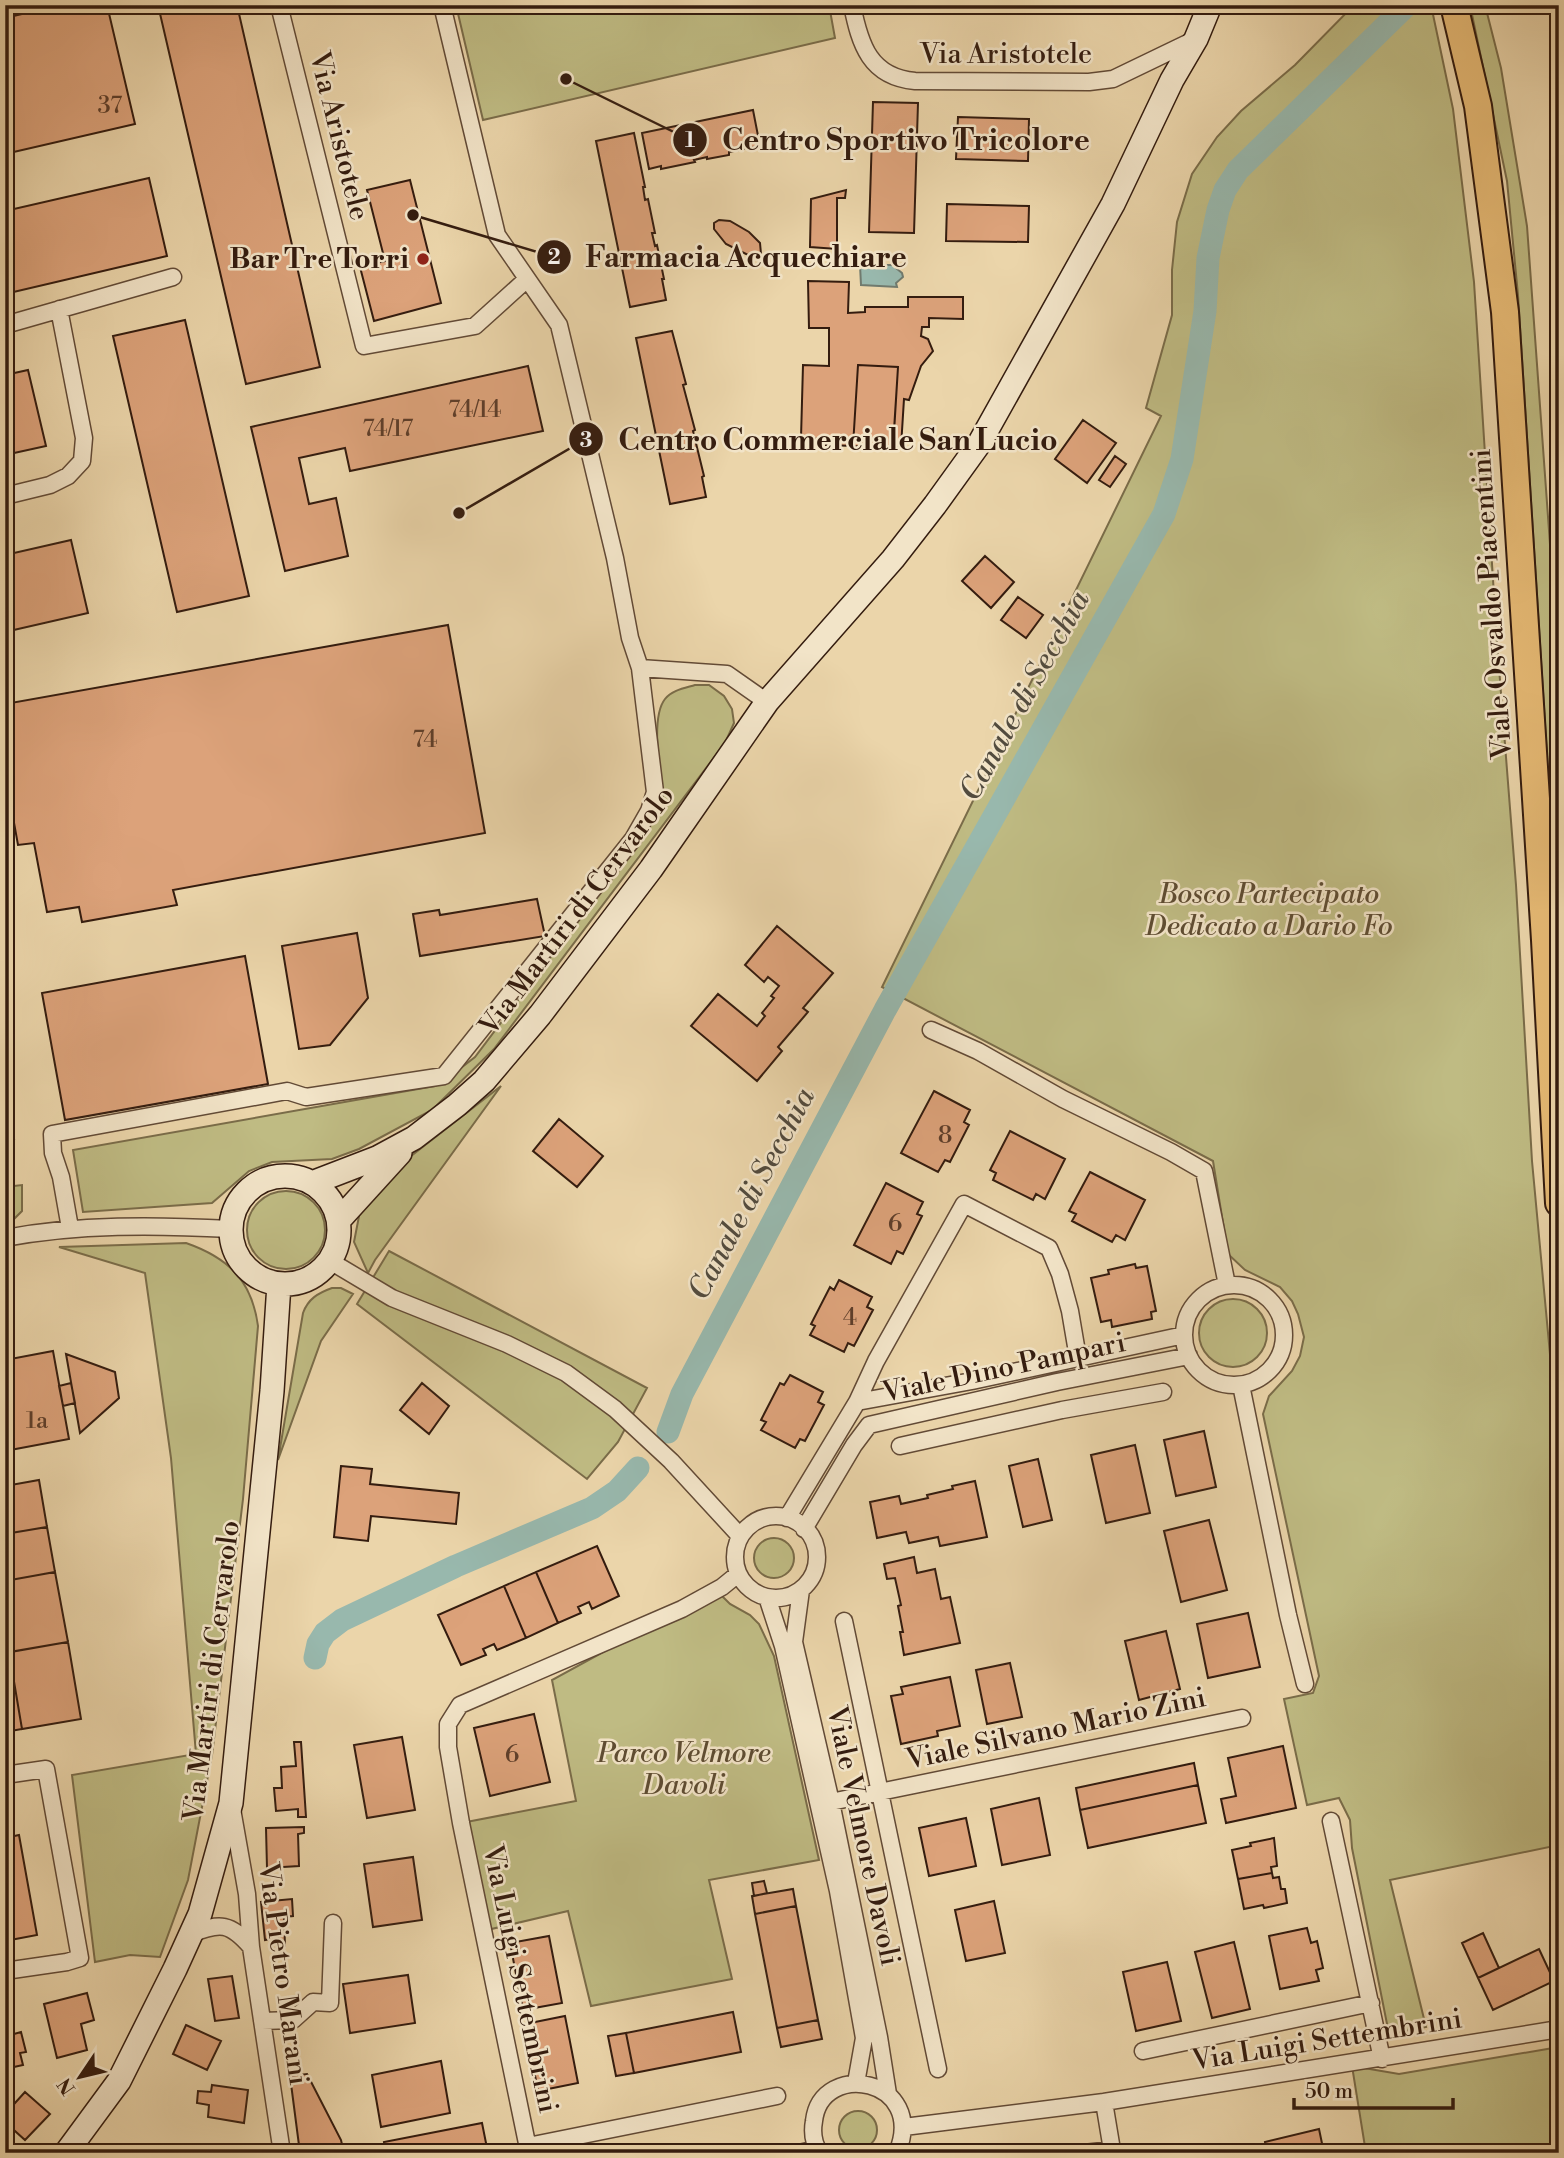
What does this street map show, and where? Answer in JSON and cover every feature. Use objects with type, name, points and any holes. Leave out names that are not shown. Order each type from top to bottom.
[{"type":"main road","name":"Via Martiri di Cervarolo","points":[[338,1220],[414,1138],[484,1081],[540,1015],[651,869],[767,702],[892,559],[979,444],[1113,204],[1172,80],[1196,39],[1210,5]]},
{"type":"main road","name":"Viale Osvaldo Piacentini","points":[[1454,5],[1480,117],[1505,312],[1559,1203]]},
{"type":"main road","name":"Via Martiri di Cervarolo","points":[[312,1183],[377,1158],[414,1138]]},
{"type":"main road","points":[[281,1176],[297,1177],[312,1183],[329,1199],[338,1220],[338,1242],[330,1261],[308,1280],[294,1284],[264,1280],[245,1266],[233,1245],[233,1214],[241,1199],[258,1184],[281,1176]]},
{"type":"main road","name":"Via Martiri di Cervarolo","points":[[66,2153],[119,2081],[191,1934],[212,1876],[231,1803],[272,1391],[279,1284]]},
{"type":"street","name":"Via Aristotele","points":[[279,5],[364,346],[475,326],[527,279]]},
{"type":"street","points":[[442,5],[497,235],[527,279]]},
{"type":"street","name":"Via Aristotele","points":[[852,5],[860,40],[872,60],[888,75],[915,81],[1101,81],[1113,79],[1143,66],[1196,39]]},
{"type":"street","points":[[5,325],[173,277]]},
{"type":"street","name":"Via Martiri di Cervarolo","points":[[70,1228],[61,1177],[53,1153],[52,1134],[287,1091],[306,1097],[444,1076],[633,839],[649,811],[655,792],[639,668],[630,638],[615,558],[559,325],[527,279]]},
{"type":"street","points":[[5,496],[50,485],[68,476],[82,461],[84,438],[59,309]]},
{"type":"street","points":[[639,668],[727,674],[767,702]]},
{"type":"street","points":[[931,1030],[978,1051],[1063,1099],[1204,1171],[1227,1285]]},
{"type":"street","name":"Viale Dino Pampari","points":[[787,1518],[857,1402],[876,1361],[964,1204],[1049,1248],[1064,1286],[1078,1358]]},
{"type":"street","points":[[5,1238],[70,1228],[231,1229]]},
{"type":"street","points":[[330,1261],[391,1298],[507,1344],[566,1373],[615,1409],[671,1461],[740,1536]]},
{"type":"street","points":[[1227,1285],[1243,1285],[1264,1295],[1280,1313],[1284,1328],[1284,1344],[1274,1366],[1256,1381],[1241,1385],[1210,1379],[1198,1369],[1189,1356],[1184,1335],[1186,1321],[1201,1297],[1213,1289],[1227,1285]]},
{"type":"street","name":"Viale Dino Pampari","points":[[857,1402],[1184,1335]]},
{"type":"street","name":"Viale Dino Pampari","points":[[804,1529],[854,1445],[869,1425],[1056,1382],[1189,1356]]},
{"type":"street","points":[[1056,1382],[1062,1410]]},
{"type":"street","points":[[1241,1385],[1288,1615],[1305,1684]]},
{"type":"street","points":[[900,1446],[1062,1410],[1163,1392]]},
{"type":"street","points":[[801,1590],[781,1598],[767,1597],[748,1588],[738,1574],[735,1561],[740,1536],[748,1527],[763,1518],[787,1518],[804,1529]]},
{"type":"street","name":"Viale Velmore Davoli","points":[[804,1529],[814,1544],[817,1558],[810,1580],[801,1590],[794,1642],[825,1803],[879,2037],[888,2094]]},
{"type":"street","name":"Via Luigi Settembrini","points":[[738,1574],[722,1587],[682,1609],[460,1705],[448,1724],[448,1747],[461,1823],[529,2149],[777,2096]]},
{"type":"street","name":"Viale Velmore Davoli","points":[[767,1597],[783,1646],[808,1767],[825,1803],[864,2038],[856,2083]]},
{"type":"street","name":"Viale Silvano Mario Zini","points":[[844,1621],[938,2069]]},
{"type":"street","name":"Viale Silvano Mario Zini","points":[[825,1803],[1242,1718]]},
{"type":"street","points":[[5,1775],[46,1769],[80,1958],[5,1971]]},
{"type":"street","name":"Via Pietro Marani","points":[[231,1803],[247,1894],[251,1947],[282,2153]]},
{"type":"street","points":[[1331,1821],[1382,2059]]},
{"type":"street","points":[[262,2021],[293,2020],[313,2002],[330,2003],[333,1923]]},
{"type":"street","points":[[191,1934],[210,1926],[230,1927],[251,1947]]},
{"type":"street","points":[[1143,2051],[1371,2003]]},
{"type":"street","name":"Via Luigi Settembrini","points":[[904,2127],[1104,2102],[1559,2029]]},
{"type":"street","points":[[799,2153],[818,2151],[813,2131],[814,2116],[819,2105],[841,2086],[856,2083],[874,2086],[888,2094],[901,2112],[903,2138],[897,2153]]},
{"type":"street","points":[[1084,2153],[1112,2150],[1104,2102]]},
{"type":"green space","points":[[456,5],[829,5],[835,38],[483,120]]},
{"type":"green space","name":"Bosco Partecipato Dedicato a Dario Fo","points":[[1354,5],[1431,5],[1453,109],[1474,282],[1516,885],[1532,1161],[1559,1451],[1559,1845],[1390,1880],[1426,2027],[1389,2034],[1352,1848],[1350,1820],[1339,1798],[1307,1805],[1284,1699],[1313,1693],[1319,1676],[1263,1414],[1269,1396],[1292,1371],[1300,1356],[1304,1337],[1292,1301],[1280,1287],[1245,1270],[1228,1254],[1213,1161],[882,987],[1161,416],[1146,408],[1172,315],[1172,270],[1177,222],[1192,174],[1217,137],[1241,111],[1295,65]]},
{"type":"green space","points":[[1470,5],[1485,5],[1501,68],[1527,226],[1559,669],[1559,945],[1518,295],[1507,181]]},
{"type":"green space","points":[[695,685],[709,685],[724,696],[732,709],[734,723],[725,743],[494,1049],[432,1110],[359,1149],[332,1159],[272,1162],[249,1171],[212,1203],[83,1212],[73,1150],[435,1086],[475,1057],[664,807],[657,735],[660,708],[671,693]]},
{"type":"green space","points":[[501,1086],[368,1273],[354,1242],[361,1206],[379,1181]]},
{"type":"green space","points":[[22,1185],[22,1211],[5,1228],[5,1187]]},
{"type":"green space","points":[[286,1191],[301,1194],[314,1202],[322,1215],[325,1230],[322,1245],[314,1258],[301,1266],[286,1269],[271,1266],[258,1258],[250,1245],[247,1230],[250,1215],[258,1202],[271,1194]]},
{"type":"green space","points":[[186,1243],[215,1256],[236,1273],[250,1296],[258,1326],[243,1499],[212,1755],[188,1880],[160,1957],[130,1955],[95,1962],[72,1775],[196,1754],[171,1458],[145,1273],[59,1247]]},
{"type":"green space","points":[[389,1251],[647,1388],[618,1442],[587,1479],[357,1304]]},
{"type":"green space","points":[[332,1288],[341,1288],[353,1294],[321,1341],[278,1460],[303,1313],[314,1297]]},
{"type":"green space","points":[[1233,1299],[1246,1302],[1257,1309],[1264,1320],[1267,1333],[1264,1346],[1257,1357],[1246,1364],[1233,1367],[1220,1364],[1209,1357],[1202,1346],[1199,1333],[1202,1320],[1209,1309],[1220,1302]]},
{"type":"green space","points":[[774,1538],[782,1539],[788,1544],[793,1550],[793,1566],[788,1572],[782,1577],[774,1578],[766,1577],[760,1572],[755,1566],[754,1558],[755,1550],[760,1544],[766,1539]]},
{"type":"green space","name":"Parco Velmore Davoli","points":[[722,1587],[723,1597],[730,1604],[750,1615],[759,1624],[774,1656],[819,1860],[709,1880],[732,1979],[591,2006],[568,1911],[483,1931],[461,1823],[576,1801],[552,1680]]},
{"type":"green space","points":[[1559,2047],[1559,2153],[1366,2153],[1352,2066],[1399,2074]]},
{"type":"green space","points":[[858,2111],[871,2117],[877,2130],[871,2143],[858,2149],[845,2143],[839,2130],[845,2117]]},
{"type":"water","points":[[860,265],[896,265],[903,277],[896,283],[897,287],[861,285]]},
{"type":"building","points":[[60,5],[107,5],[135,124],[5,154],[5,18]]},
{"type":"building","points":[[158,5],[237,5],[320,367],[246,384]]},
{"type":"building","points":[[873,102],[918,103],[914,233],[869,232]]},
{"type":"building","points":[[753,110],[760,146],[729,152],[729,155],[649,169],[642,133]]},
{"type":"building","points":[[958,117],[1029,119],[1028,161],[956,159]]},
{"type":"building","points":[[634,133],[666,300],[630,307],[596,141]]},
{"type":"building","points":[[149,178],[167,256],[5,294],[5,211]]},
{"type":"building","points":[[410,180],[441,303],[374,321],[360,267],[385,261],[367,190]]},
{"type":"building","points":[[846,190],[845,198],[837,198],[837,249],[810,247],[811,199]]},
{"type":"building","points":[[947,204],[1029,206],[1028,242],[946,241]]},
{"type":"building","points":[[719,220],[730,221],[749,232],[760,243],[761,254],[750,256],[726,244],[714,229],[714,223]]},
{"type":"building","points":[[808,281],[849,282],[848,313],[865,312],[865,307],[908,307],[908,297],[963,297],[963,319],[929,318],[929,327],[922,327],[921,336],[928,339],[933,351],[921,366],[909,400],[904,399],[901,447],[893,446],[898,367],[858,365],[853,446],[826,445],[826,439],[801,438],[803,365],[829,366],[829,328],[809,328]]},
{"type":"building","points":[[185,320],[249,596],[177,612],[113,336]]},
{"type":"building","points":[[672,331],[686,384],[683,385],[695,430],[693,431],[706,497],[670,504],[636,338]]},
{"type":"building","points":[[858,365],[898,367],[893,449],[853,446]]},
{"type":"building","points":[[528,366],[543,431],[350,471],[345,448],[299,458],[309,504],[336,498],[348,556],[285,571],[251,427]]},
{"type":"building","points":[[28,370],[46,446],[5,455],[5,375]]},
{"type":"building","points":[[1083,420],[1116,443],[1087,483],[1055,459]]},
{"type":"building","points":[[1115,456],[1126,464],[1110,487],[1099,480]]},
{"type":"building","points":[[71,540],[88,613],[5,632],[5,555]]},
{"type":"building","points":[[985,556],[1014,582],[991,608],[962,581]]},
{"type":"building","points":[[1018,597],[1043,615],[1026,638],[1001,620]]},
{"type":"building","points":[[448,625],[485,833],[173,890],[177,905],[82,922],[79,907],[47,912],[34,843],[18,845],[5,773],[5,704]]},
{"type":"building","points":[[537,899],[545,936],[420,956],[413,914],[439,910],[440,915]]},
{"type":"building","points":[[777,926],[833,973],[803,1008],[808,1012],[778,1047],[782,1051],[757,1081],[691,1026],[718,994],[757,1026],[765,1016],[762,1013],[774,998],[771,996],[779,986],[768,977],[764,982],[745,965]]},
{"type":"building","points":[[357,933],[368,998],[330,1045],[299,1049],[282,946]]},
{"type":"building","points":[[245,956],[268,1084],[65,1120],[42,993]]},
{"type":"building","points":[[934,1091],[970,1110],[964,1122],[969,1125],[950,1162],[945,1160],[938,1172],[901,1153]]},
{"type":"building","points":[[8,1111],[14,1139],[5,1141],[5,1112]]},
{"type":"building","points":[[559,1119],[603,1156],[577,1187],[533,1151]]},
{"type":"building","points":[[1010,1131],[1065,1159],[1045,1199],[1036,1194],[1033,1200],[993,1180],[996,1173],[990,1170]]},
{"type":"building","points":[[1090,1172],[1145,1200],[1125,1240],[1116,1235],[1112,1242],[1072,1221],[1076,1214],[1069,1211]]},
{"type":"building","points":[[886,1183],[923,1202],[917,1214],[922,1216],[903,1254],[897,1251],[891,1264],[854,1245]]},
{"type":"building","points":[[1135,1264],[1136,1268],[1147,1266],[1156,1311],[1151,1312],[1152,1319],[1112,1327],[1111,1320],[1101,1322],[1091,1278],[1109,1274],[1108,1270]]},
{"type":"building","points":[[839,1280],[872,1297],[867,1307],[873,1310],[854,1346],[848,1343],[844,1352],[810,1335],[815,1326],[811,1324],[830,1287],[834,1290]]},
{"type":"building","points":[[53,1351],[69,1439],[5,1451],[5,1360]]},
{"type":"building","points":[[66,1354],[115,1372],[119,1398],[80,1433]]},
{"type":"building","points":[[790,1375],[823,1392],[818,1402],[824,1405],[805,1441],[800,1439],[795,1448],[761,1430],[766,1422],[761,1420],[780,1383],[784,1385]]},
{"type":"building","points":[[71,1383],[75,1403],[63,1406],[59,1386]]},
{"type":"building","points":[[422,1383],[449,1406],[429,1434],[400,1410]]},
{"type":"building","points":[[1204,1431],[1216,1487],[1176,1496],[1164,1440]]},
{"type":"building","points":[[1135,1445],[1150,1513],[1106,1523],[1091,1455]]},
{"type":"building","points":[[1038,1459],[1052,1520],[1023,1527],[1009,1466]]},
{"type":"building","points":[[341,1466],[372,1469],[370,1484],[459,1493],[456,1524],[371,1516],[368,1541],[334,1537]]},
{"type":"building","points":[[39,1480],[47,1527],[5,1534],[5,1486]]},
{"type":"building","points":[[975,1481],[987,1537],[940,1546],[938,1537],[909,1543],[906,1532],[877,1538],[870,1502],[899,1496],[901,1504],[928,1498],[927,1495]]},
{"type":"building","points":[[1209,1520],[1227,1590],[1181,1602],[1164,1531]]},
{"type":"building","points":[[47,1527],[55,1572],[5,1581],[5,1534]]},
{"type":"building","points":[[597,1546],[619,1596],[592,1609],[589,1602],[578,1607],[581,1613],[558,1623],[536,1572]]},
{"type":"building","points":[[914,1557],[917,1573],[935,1569],[941,1599],[950,1597],[960,1643],[904,1655],[898,1606],[901,1605],[895,1578],[887,1579],[884,1564]]},
{"type":"building","points":[[55,1572],[68,1642],[5,1653],[5,1581]]},
{"type":"building","points":[[536,1572],[558,1623],[526,1638],[504,1586]]},
{"type":"building","points":[[504,1586],[526,1638],[497,1650],[494,1644],[483,1649],[486,1655],[461,1665],[438,1615]]},
{"type":"building","points":[[1248,1613],[1260,1667],[1208,1678],[1197,1624]]},
{"type":"building","points":[[1166,1631],[1180,1689],[1139,1700],[1125,1641]]},
{"type":"building","points":[[68,1642],[81,1719],[22,1729],[9,1652]]},
{"type":"building","points":[[9,1652],[22,1729],[5,1732],[5,1653]]},
{"type":"building","points":[[1010,1663],[1022,1717],[987,1724],[976,1670]]},
{"type":"building","points":[[950,1677],[960,1726],[937,1731],[938,1736],[901,1744],[891,1696],[903,1694],[901,1687]]},
{"type":"building","points":[[534,1714],[550,1782],[490,1796],[474,1728]]},
{"type":"building","points":[[402,1737],[415,1810],[367,1818],[354,1745]]},
{"type":"building","points":[[294,1742],[301,1742],[306,1817],[298,1817],[298,1809],[276,1811],[274,1788],[282,1788],[281,1767],[296,1766]]},
{"type":"building","points":[[1283,1746],[1296,1808],[1226,1823],[1221,1799],[1236,1796],[1228,1758]]},
{"type":"building","points":[[1194,1763],[1198,1785],[1080,1810],[1076,1788]]},
{"type":"building","points":[[1198,1785],[1206,1823],[1088,1848],[1080,1810]]},
{"type":"building","points":[[1039,1798],[1050,1855],[1002,1865],[991,1809]]},
{"type":"building","points":[[966,1818],[976,1866],[929,1876],[919,1828]]},
{"type":"building","points":[[304,1827],[304,1833],[298,1834],[299,1866],[267,1868],[266,1828]]},
{"type":"building","points":[[19,1835],[37,1935],[5,1941],[5,1838]]},
{"type":"building","points":[[1274,1838],[1277,1866],[1271,1867],[1272,1873],[1238,1879],[1232,1850]]},
{"type":"building","points":[[413,1857],[422,1920],[373,1927],[364,1864]]},
{"type":"building","points":[[1272,1873],[1273,1878],[1279,1877],[1281,1889],[1285,1889],[1287,1903],[1244,1909],[1238,1879]]},
{"type":"building","points":[[764,1881],[767,1893],[754,1896],[752,1883]]},
{"type":"building","points":[[793,1889],[796,1906],[755,1914],[752,1896]]},
{"type":"building","points":[[292,1899],[293,1916],[284,1917],[285,1946],[279,1947],[278,1938],[265,1940],[261,1902]]},
{"type":"building","points":[[994,1901],[1005,1953],[966,1961],[955,1910]]},
{"type":"building","points":[[796,1906],[818,2020],[777,2028],[755,1914]]},
{"type":"building","points":[[1307,1928],[1311,1943],[1317,1941],[1323,1968],[1316,1970],[1319,1981],[1280,1989],[1269,1936]]},
{"type":"building","points":[[1483,1933],[1499,1968],[1478,1978],[1462,1943]]},
{"type":"building","points":[[549,1936],[562,2003],[523,2010],[510,1943]]},
{"type":"building","points":[[1234,1942],[1250,2009],[1212,2018],[1195,1952]]},
{"type":"building","points":[[1539,1949],[1554,1981],[1493,2010],[1478,1978]]},
{"type":"building","points":[[1167,1962],[1181,2021],[1136,2031],[1123,1972]]},
{"type":"building","points":[[408,1975],[415,2023],[350,2033],[343,1984]]},
{"type":"building","points":[[232,1976],[239,2018],[215,2021],[208,1979]]},
{"type":"building","points":[[87,1993],[94,2020],[81,2024],[87,2050],[57,2058],[44,2004]]},
{"type":"building","points":[[733,2012],[741,2052],[634,2073],[626,2033]]},
{"type":"building","points":[[565,2016],[578,2083],[538,2091],[525,2024]]},
{"type":"building","points":[[818,2020],[822,2039],[781,2047],[777,2028]]},
{"type":"building","points":[[11,2022],[14,2034],[21,2032],[26,2052],[20,2053],[23,2065],[5,2069],[5,2023]]},
{"type":"building","points":[[186,2025],[221,2041],[207,2070],[173,2054]]},
{"type":"building","points":[[626,2033],[634,2073],[616,2076],[608,2036]]},
{"type":"building","points":[[441,2061],[450,2113],[381,2127],[372,2075]]},
{"type":"building","points":[[307,2074],[341,2140],[344,2153],[300,2153],[290,2076]]},
{"type":"building","points":[[212,2085],[248,2090],[244,2123],[208,2117],[209,2105],[197,2103],[198,2091],[211,2092]]},
{"type":"building","points":[[25,2092],[50,2114],[25,2140],[5,2122],[5,2114]]},
{"type":"building","points":[[482,2123],[488,2153],[386,2153],[384,2142]]},
{"type":"building","points":[[1319,2129],[1324,2153],[1267,2153],[1265,2142]]},
{"type":"waterway","name":"Canale di Secchia","points":[[668,1432],[682,1394],[885,1010],[1164,514],[1182,459],[1205,311],[1208,258],[1225,190],[1238,170],[1407,5]]},
{"type":"waterway","name":"Canale di Secchia","points":[[315,1658],[318,1644],[325,1633],[342,1620],[456,1566],[592,1508],[617,1491],[638,1468]]},
{"type":"place","name":"Centro Sportivo Tricolore","points":[[566,79]]},
{"type":"place","name":"Farmacia Acquechiare","points":[[413,215]]},
{"type":"place","name":"Bar Tre Torri","points":[[423,259]]},
{"type":"place","name":"Centro Commerciale San Lucio","points":[[459,513]]}]
